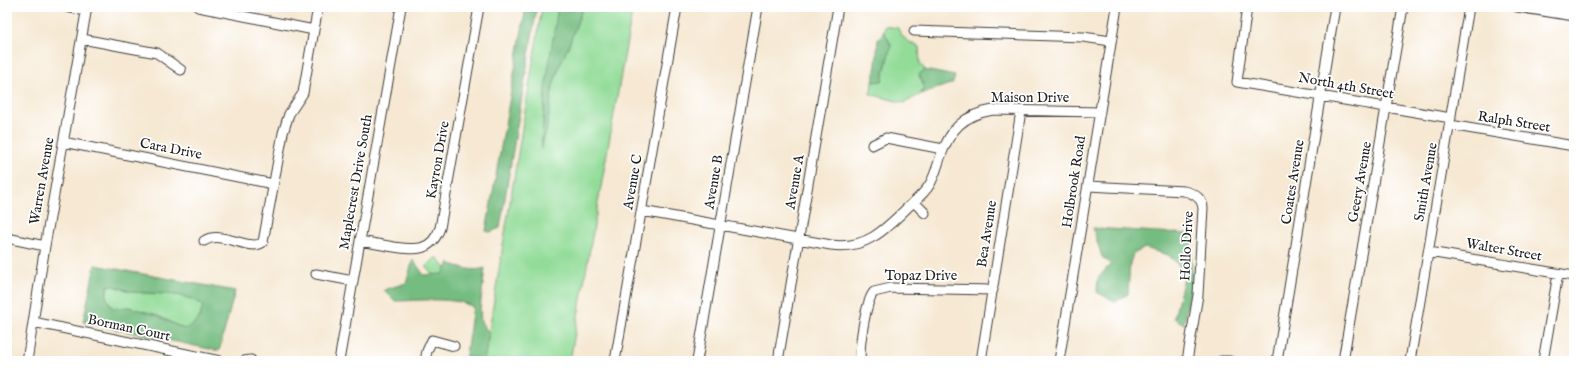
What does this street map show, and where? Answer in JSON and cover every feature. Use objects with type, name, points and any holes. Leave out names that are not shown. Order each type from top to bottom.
[{"type":"street","points":[[66,7],[86,9]]},
{"type":"street","points":[[198,7],[314,30]]},
{"type":"street","points":[[204,242],[209,238],[216,237],[259,245],[262,242],[283,133],[289,114],[303,93],[318,7]]},
{"type":"street","name":"Maplecrest Drive South","points":[[339,361],[401,7]]},
{"type":"street","name":"Kayron Drive","points":[[360,241],[413,250],[423,248],[432,242],[437,236],[440,228],[479,7]]},
{"type":"street","name":"Avenue C","points":[[615,361],[677,7]]},
{"type":"street","name":"Avenue B","points":[[697,361],[758,7]]},
{"type":"street","name":"Avenue A","points":[[778,361],[800,239],[838,7]]},
{"type":"street","name":"Holbrook Road","points":[[1059,361],[1117,7]]},
{"type":"street","name":"North 4th Street","points":[[1247,7],[1237,82],[1387,107],[1451,122]]},
{"type":"street","name":"Coates Avenue","points":[[1277,361],[1336,7]]},
{"type":"street","name":"Geery Avenue","points":[[1343,361],[1403,7]]},
{"type":"street","name":"Smith Avenue","points":[[1410,361],[1469,7]]},
{"type":"street","points":[[1517,7],[1574,16]]},
{"type":"street","name":"Warren Avenue","points":[[27,361],[45,246],[86,9]]},
{"type":"street","points":[[914,31],[1083,37],[1111,41]]},
{"type":"street","points":[[82,39],[157,53],[181,70]]},
{"type":"street","name":"Maison Drive","points":[[642,211],[838,246],[849,245],[866,241],[886,229],[914,202],[929,185],[937,169],[943,149],[955,129],[963,121],[974,114],[993,110],[1100,112]]},
{"type":"street","name":"Bea Avenue","points":[[981,361],[1021,111]]},
{"type":"street","name":"Ralph Street","points":[[1451,122],[1574,146]]},
{"type":"street","points":[[872,145],[886,138],[943,149]]},
{"type":"street","name":"Cara Drive","points":[[63,142],[273,184]]},
{"type":"street","name":"Hollo Drive","points":[[1088,186],[1184,190],[1195,194],[1201,202],[1203,208],[1198,295],[1187,361]]},
{"type":"street","points":[[914,202],[925,213]]},
{"type":"street","points":[[7,238],[45,246]]},
{"type":"street","name":"Walter Street","points":[[1429,252],[1574,276]]},
{"type":"street","points":[[316,274],[353,282]]},
{"type":"street","points":[[1543,361],[1558,274]]},
{"type":"street","name":"Topaz Drive","points":[[860,361],[868,300],[874,292],[891,288],[993,290]]},
{"type":"street","name":"Borman Court","points":[[33,322],[220,361]]},
{"type":"street","points":[[425,361],[427,351],[432,340],[454,346]]},
{"type":"street","points":[[1221,361],[1230,361]]},
{"type":"green space","points":[[526,7],[537,7],[500,228],[490,232],[486,231]]},
{"type":"green space","points":[[542,7],[633,7],[570,361],[484,361]]},
{"type":"green space","points":[[558,7],[583,7],[553,86],[547,128],[541,149],[546,83]]},
{"type":"green space","points":[[885,26],[898,28],[903,37],[919,47],[920,63],[925,70],[919,75],[924,87],[921,94],[904,103],[870,94],[873,82],[882,81],[891,45],[884,31]]},
{"type":"green space","points":[[884,31],[891,45],[882,81],[873,82],[878,39]]},
{"type":"green space","points":[[925,70],[955,76],[953,83],[921,94],[924,87],[919,74]]},
{"type":"green space","points":[[1093,228],[1191,234],[1192,281],[1184,324],[1174,318],[1184,278],[1177,263],[1168,255],[1145,248],[1133,254],[1130,263],[1128,294],[1115,302],[1097,292],[1098,278],[1111,264],[1102,257]]},
{"type":"green space","points":[[437,257],[450,274],[438,282],[426,266]]},
{"type":"green space","points":[[413,260],[424,275],[443,274],[449,263],[467,269],[476,270],[485,268],[480,309],[481,322],[489,333],[484,361],[465,361],[473,307],[456,301],[446,300],[395,301],[384,290],[406,283]]},
{"type":"green space","points":[[95,265],[235,291],[219,351],[83,322]],"holes":[[[108,285],[128,291],[170,294],[187,297],[203,305],[202,310],[199,318],[192,325],[184,329],[154,314],[128,307],[113,309],[106,297]]]},
{"type":"green space","points":[[108,285],[128,291],[170,294],[187,297],[203,305],[202,310],[199,318],[192,325],[184,329],[154,314],[128,307],[113,309],[106,297]]}]
